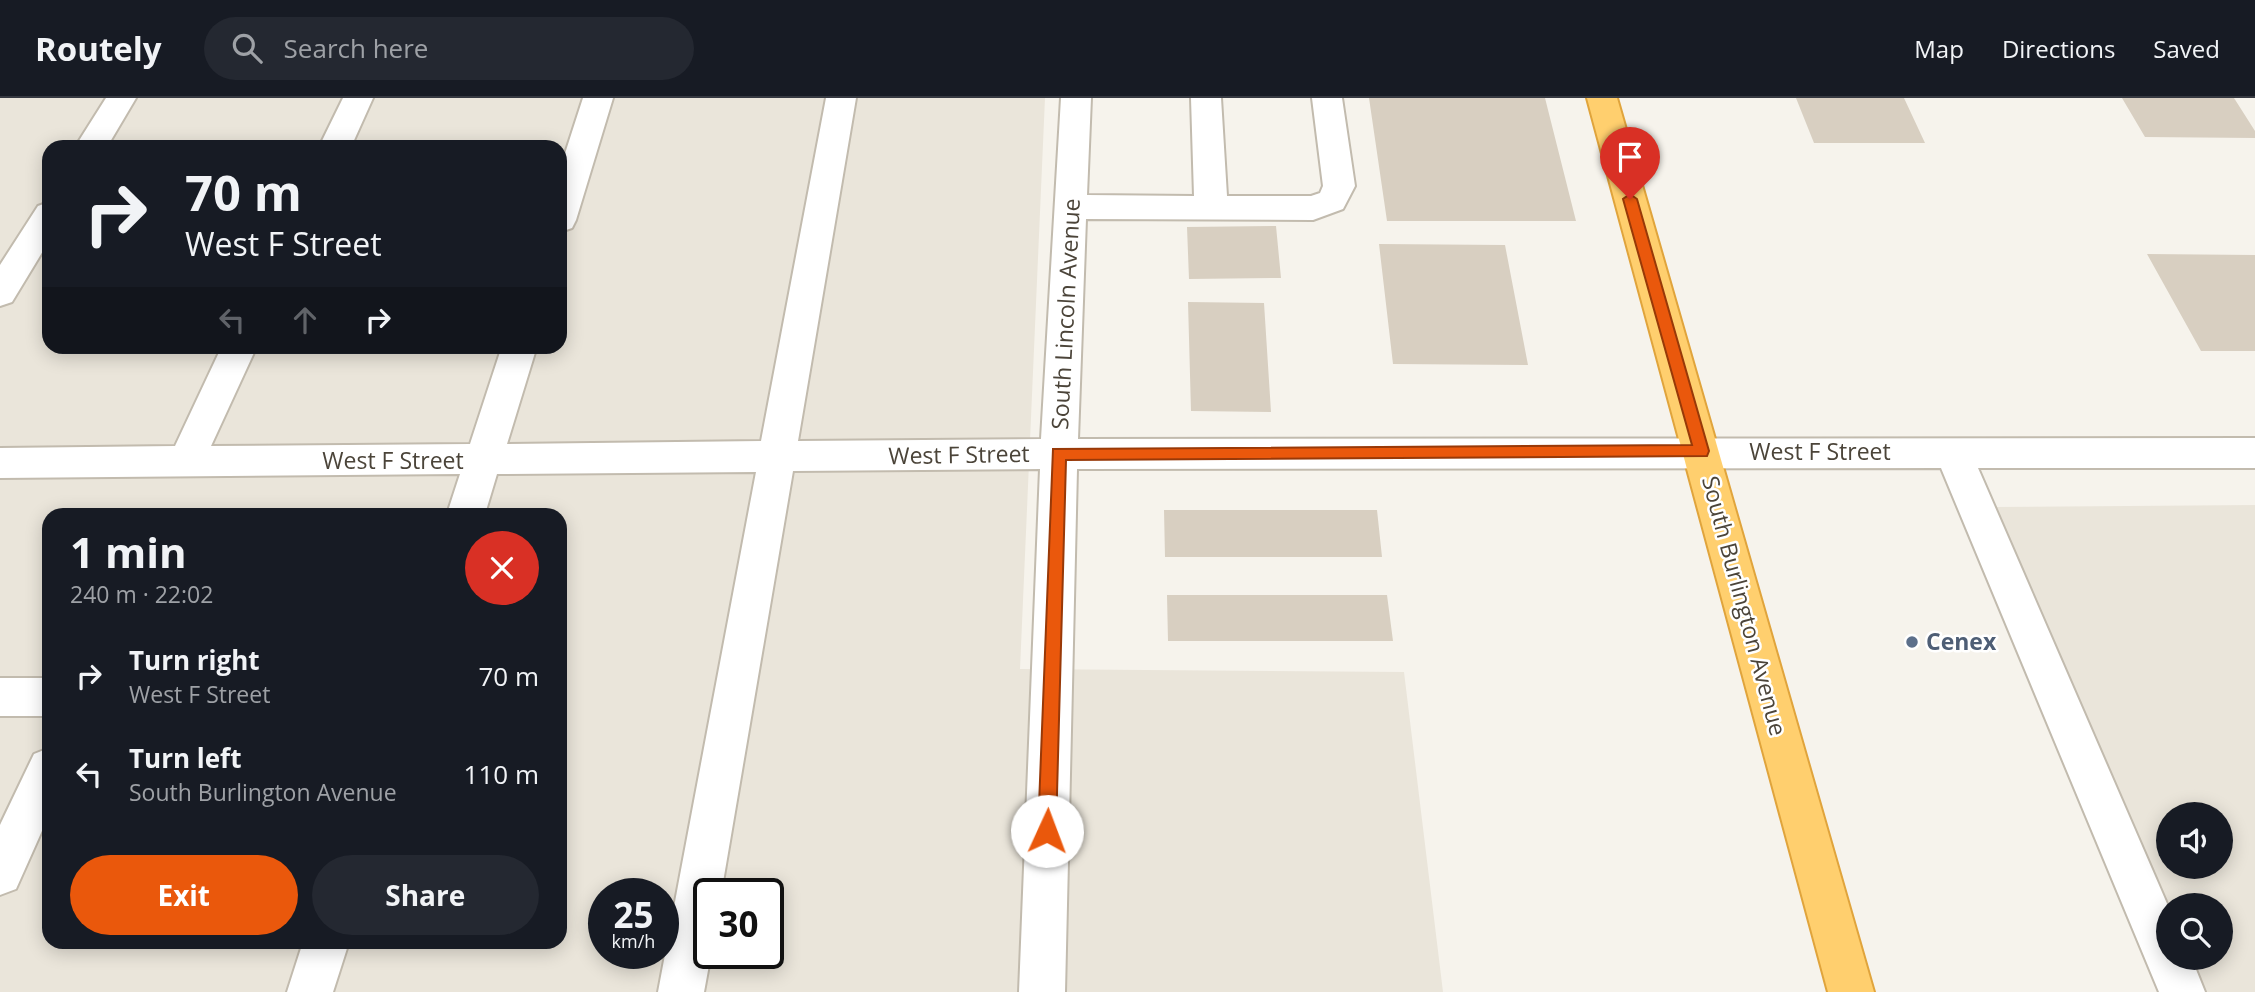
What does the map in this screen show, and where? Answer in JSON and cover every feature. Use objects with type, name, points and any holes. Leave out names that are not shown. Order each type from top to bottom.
[{"type":"highway","name":"South Burlington Avenue","points":[[1602,98],[1851,992]]},
{"type":"street","points":[[95,140],[121,98]]},
{"type":"street","points":[[338,140],[358,98]]},
{"type":"street","points":[[567,198],[598,98]]},
{"type":"street","points":[[681,992],[841,98]]},
{"type":"street","name":"South Lincoln Avenue","points":[[1042,992],[1059,454],[1076,98]]},
{"type":"street","points":[[1206,98],[1211,208]]},
{"type":"street","points":[[1071,207],[1313,208],[1332,201],[1339,186],[1327,98]]},
{"type":"street","points":[[0,293],[42,225]]},
{"type":"street","points":[[185,463],[236,354]]},
{"type":"street","points":[[468,508],[517,354]]},
{"type":"street","name":"West F Street","points":[[0,463],[1701,451],[2253,457]]},
{"type":"street","points":[[1953,452],[2182,992]]},
{"type":"street","points":[[0,696],[42,697]]},
{"type":"street","points":[[0,873],[42,783]]},
{"type":"street","points":[[310,992],[324,949]]},
{"type":"shaded area","points":[[0,98],[1045,98],[1020,669],[1404,672],[1443,992],[0,992]]},
{"type":"shaded area","points":[[2255,505],[2255,992],[2206,992],[2197,970],[2233,970],[2233,893],[2162,893],[2156,879],[2233,879],[2233,802],[2156,802],[2156,878],[1995,507]]},
{"type":"building","points":[[1369,98],[1545,98],[1576,221],[1387,221]]},
{"type":"building","points":[[1796,98],[1904,98],[1925,143],[1814,143]]},
{"type":"building","points":[[2122,98],[2234,98],[2255,131],[2255,138],[2145,137]]},
{"type":"building","points":[[1276,226],[1281,278],[1189,279],[1187,227]]},
{"type":"building","points":[[1379,244],[1505,245],[1528,365],[1393,364]]},
{"type":"building","points":[[2147,254],[2255,255],[2255,351],[2201,351]]},
{"type":"building","points":[[1188,302],[1264,303],[1271,412],[1191,411]]},
{"type":"building","points":[[1164,510],[1377,510],[1382,557],[1165,557]]},
{"type":"building","points":[[1167,595],[1387,595],[1393,641],[1168,641]]},
{"type":"place","name":"Cenex","points":[[1912,642]]},
{"type":"route","points":[[1047,831],[1059,454],[1701,451],[1630,199]]}]
